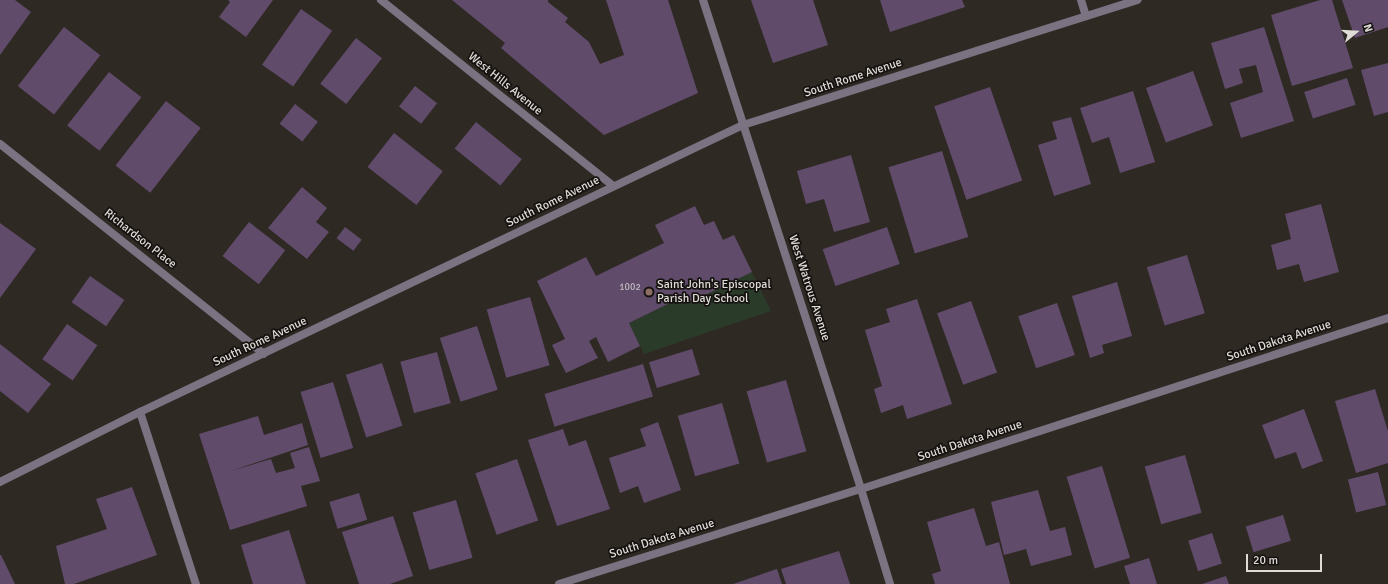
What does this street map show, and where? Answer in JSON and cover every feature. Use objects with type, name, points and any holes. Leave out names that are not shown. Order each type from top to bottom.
[{"type":"street","name":"West Hills Avenue","points":[[382,0],[613,186]]},
{"type":"street","name":"West Watrous Avenue","points":[[703,0],[862,489],[890,584]]},
{"type":"street","points":[[1081,0],[1086,16]]},
{"type":"street","name":"South Rome Avenue","points":[[0,482],[140,412],[743,125],[1138,0]]},
{"type":"street","name":"Richardson Place","points":[[0,144],[264,354]]},
{"type":"street","name":"South Dakota Avenue","points":[[559,584],[862,489],[1388,318]]},
{"type":"street","points":[[140,412],[196,584]]},
{"type":"green space","points":[[752,272],[771,311],[644,354],[629,323],[688,294],[691,302]]},
{"type":"building","points":[[0,0],[15,0],[31,12],[0,55]]},
{"type":"building","points":[[228,0],[273,0],[246,37],[219,17],[230,2]]},
{"type":"building","points":[[452,0],[548,0],[548,2],[568,18],[565,22],[589,42],[600,64],[624,55],[606,0],[668,0],[698,93],[604,135],[501,48],[505,43]]},
{"type":"building","points":[[751,0],[813,0],[828,45],[773,63]]},
{"type":"building","points":[[880,0],[962,0],[965,7],[890,32]]},
{"type":"building","points":[[1320,0],[1332,0],[1353,68],[1292,86],[1271,15]]},
{"type":"building","points":[[1342,0],[1388,0],[1388,27],[1355,38]]},
{"type":"building","points":[[301,9],[332,31],[293,86],[262,65]]},
{"type":"building","points":[[64,27],[100,55],[54,114],[18,86]]},
{"type":"building","points":[[1264,27],[1294,121],[1241,138],[1230,103],[1263,92],[1256,65],[1239,69],[1243,83],[1225,89],[1211,43]]},
{"type":"building","points":[[356,38],[382,58],[346,104],[320,84]]},
{"type":"building","points":[[1388,63],[1388,112],[1374,116],[1361,70]]},
{"type":"building","points":[[1193,71],[1213,126],[1166,143],[1146,88]]},
{"type":"building","points":[[109,72],[141,97],[99,151],[67,126]]},
{"type":"building","points":[[1347,78],[1356,105],[1313,119],[1304,92]]},
{"type":"building","points":[[415,86],[437,103],[421,124],[399,106]]},
{"type":"building","points":[[990,87],[1022,181],[966,200],[934,106]]},
{"type":"building","points":[[1133,91],[1155,162],[1120,173],[1109,137],[1092,143],[1080,108]]},
{"type":"building","points":[[166,101],[201,128],[150,193],[116,166]]},
{"type":"building","points":[[295,104],[318,122],[302,142],[280,124]]},
{"type":"building","points":[[1071,117],[1091,184],[1054,196],[1038,145],[1057,139],[1052,122]]},
{"type":"building","points":[[476,122],[522,159],[500,186],[455,148]]},
{"type":"building","points":[[394,133],[443,171],[416,205],[368,167]]},
{"type":"building","points":[[942,151],[968,237],[915,253],[888,167]]},
{"type":"building","points":[[851,155],[870,222],[834,232],[824,199],[806,204],[797,171]]},
{"type":"building","points":[[302,187],[327,208],[316,222],[329,232],[307,259],[268,228]]},
{"type":"building","points":[[1321,204],[1339,272],[1304,282],[1299,264],[1277,270],[1271,245],[1291,239],[1285,214]]},
{"type":"building","points":[[695,206],[704,225],[714,221],[723,240],[734,235],[752,272],[691,302],[688,294],[629,323],[640,346],[608,362],[596,337],[589,341],[598,358],[566,373],[552,345],[565,339],[537,281],[586,257],[596,276],[664,243],[655,225]]},
{"type":"building","points":[[249,222],[285,250],[259,284],[223,256]]},
{"type":"building","points":[[0,223],[36,249],[0,298]]},
{"type":"building","points":[[345,227],[362,240],[353,251],[337,238]]},
{"type":"building","points":[[887,227],[900,264],[835,286],[823,249]]},
{"type":"building","points":[[1187,255],[1205,313],[1165,326],[1147,267]]},
{"type":"building","points":[[90,276],[124,300],[106,326],[72,302]]},
{"type":"building","points":[[1117,282],[1132,336],[1102,345],[1104,353],[1090,358],[1072,296]]},
{"type":"building","points":[[530,297],[550,365],[506,378],[487,309]]},
{"type":"building","points":[[917,299],[952,404],[907,419],[903,405],[881,413],[874,389],[882,386],[865,330],[890,322],[886,309]]},
{"type":"building","points":[[971,301],[997,372],[963,385],[937,313]]},
{"type":"building","points":[[1057,303],[1075,355],[1036,368],[1018,316]]},
{"type":"building","points":[[67,324],[97,345],[73,380],[42,359]]},
{"type":"building","points":[[477,326],[498,390],[461,402],[440,338]]},
{"type":"building","points":[[0,344],[51,384],[28,413],[0,391]]},
{"type":"building","points":[[692,349],[700,375],[657,388],[649,362]]},
{"type":"building","points":[[437,352],[451,403],[414,413],[400,362]]},
{"type":"building","points":[[382,363],[402,426],[366,438],[346,375]]},
{"type":"building","points":[[643,364],[653,397],[554,427],[545,394]]},
{"type":"building","points":[[786,380],[806,451],[767,462],[747,391]]},
{"type":"building","points":[[333,382],[353,448],[321,458],[300,392]]},
{"type":"building","points":[[1375,389],[1388,431],[1388,463],[1356,473],[1335,401]]},
{"type":"building","points":[[722,403],[739,464],[695,476],[678,416]]},
{"type":"building","points":[[1304,409],[1323,461],[1302,469],[1296,452],[1275,459],[1262,425]]},
{"type":"building","points":[[258,416],[264,435],[302,423],[308,445],[231,471],[271,459],[276,473],[295,468],[290,453],[309,447],[320,481],[301,486],[307,506],[230,530],[199,434]]},
{"type":"building","points":[[658,422],[681,490],[644,503],[638,486],[620,493],[609,458],[646,446],[640,429]]},
{"type":"building","points":[[563,429],[569,446],[586,440],[610,509],[557,526],[528,440]]},
{"type":"building","points":[[1185,455],[1202,513],[1161,524],[1145,467]]},
{"type":"building","points":[[517,459],[538,520],[497,535],[475,473]]},
{"type":"building","points":[[1102,466],[1130,558],[1095,569],[1067,477]]},
{"type":"building","points":[[1378,472],[1386,505],[1356,512],[1348,479]]},
{"type":"building","points":[[132,487],[157,555],[74,584],[65,584],[56,546],[107,529],[96,499]]},
{"type":"building","points":[[1038,490],[1050,531],[1065,527],[1072,555],[1031,566],[1026,549],[1004,555],[991,502]]},
{"type":"building","points":[[359,493],[367,520],[338,529],[329,502]]},
{"type":"building","points":[[456,500],[473,558],[429,570],[413,512]]},
{"type":"building","points":[[974,508],[986,546],[999,542],[1010,584],[935,584],[932,574],[941,571],[927,522]]},
{"type":"building","points":[[1283,515],[1291,541],[1254,552],[1246,526]]},
{"type":"building","points":[[393,516],[413,576],[390,584],[359,584],[342,532]]},
{"type":"building","points":[[289,530],[306,584],[253,584],[241,545]]},
{"type":"building","points":[[1212,533],[1222,563],[1198,571],[1188,541]]},
{"type":"building","points":[[839,551],[850,584],[786,584],[781,569]]},
{"type":"building","points":[[1,555],[15,584],[0,584]]},
{"type":"building","points":[[1149,558],[1157,584],[1130,584],[1124,566]]},
{"type":"building","points":[[777,569],[782,584],[733,584]]},
{"type":"building","points":[[1226,576],[1229,584],[1202,584]]},
{"type":"place","name":"Saint John's Episcopal Parish Day School","points":[[649,292]]}]
